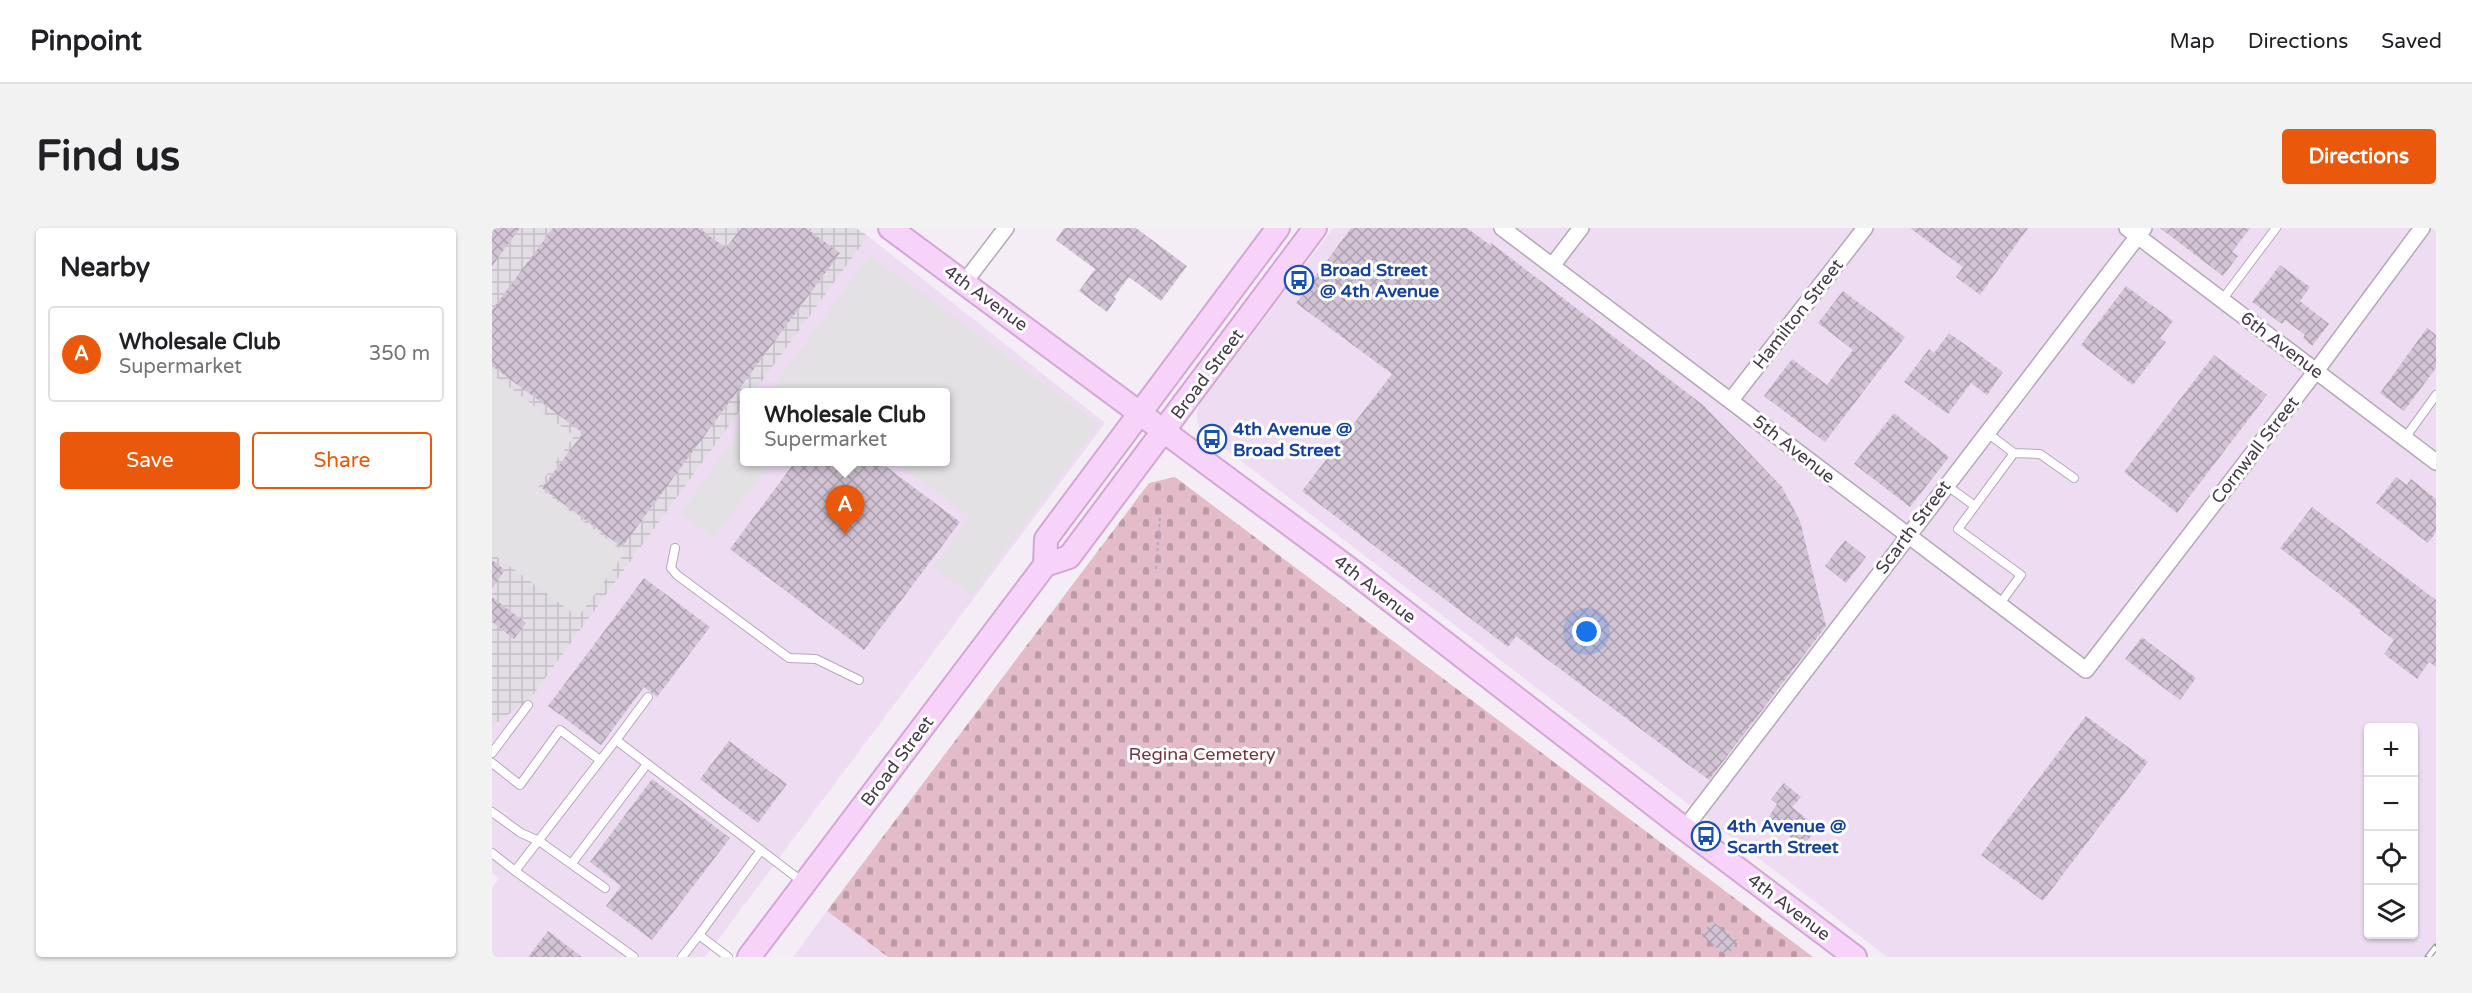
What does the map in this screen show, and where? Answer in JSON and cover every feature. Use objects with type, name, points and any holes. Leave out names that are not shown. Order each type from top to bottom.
[{"type":"main road","name":"4th Avenue","points":[[890,228],[1351,570],[1855,957]]},
{"type":"main road","name":"Broad Street","points":[[749,957],[1045,565],[1046,539],[1278,228]]},
{"type":"main road","name":"Broad Street","points":[[1045,565],[1070,557],[1315,228]]},
{"type":"street","points":[[964,283],[1006,228]]},
{"type":"street","name":"5th Avenue","points":[[1502,228],[2085,670]]},
{"type":"street","points":[[1552,266],[1581,228]]},
{"type":"street","name":"Hamilton Street","points":[[1731,400],[1865,228]]},
{"type":"street","name":"Cornwall Street","points":[[2085,670],[2316,371],[2422,228]]},
{"type":"street","name":"6th Avenue","points":[[2136,231],[2222,300],[2436,462]]},
{"type":"street","name":"Scarth Street","points":[[1685,828],[2136,231]]},
{"type":"lane","points":[[2222,300],[2276,228]]},
{"type":"lane","points":[[2405,438],[2436,395]]},
{"type":"lane","points":[[1986,432],[2014,453],[2040,454],[2074,478]]},
{"type":"lane","points":[[1999,605],[2021,575],[1958,529],[2014,453]]},
{"type":"lane","points":[[1946,484],[1975,506]]},
{"type":"lane","points":[[675,548],[671,568],[677,575],[789,658],[816,659],[859,680]]},
{"type":"lane","points":[[515,871],[648,697]]},
{"type":"lane","points":[[492,753],[528,705]]},
{"type":"lane","points":[[492,763],[520,785],[560,730],[600,760]]},
{"type":"lane","points":[[616,740],[805,884]]},
{"type":"lane","points":[[572,863],[647,764]]},
{"type":"lane","points":[[492,812],[521,833],[539,841],[572,863],[605,888]]},
{"type":"lane","points":[[682,957],[761,850]]},
{"type":"lane","points":[[492,853],[634,957]]},
{"type":"lane","points":[[699,935],[728,957]]},
{"type":"path","points":[[1156,569],[1160,517]]},
{"type":"shaded area","points":[[492,228],[856,228],[868,236],[757,388],[740,388],[740,410],[530,699],[492,726]]},
{"type":"shaded area","points":[[1333,228],[2436,228],[2436,957],[1887,957],[1201,430],[1197,421],[1200,404]]},
{"type":"shaded area","points":[[868,236],[1105,423],[705,957],[492,957],[492,888],[499,878],[492,873],[492,726],[530,699],[740,410],[740,466],[950,466],[950,388],[757,388]]},
{"type":"shaded area","points":[[870,255],[1099,424],[972,595],[933,566],[970,517],[900,466],[950,466],[950,388],[772,388]]},
{"type":"shaded area","points":[[492,374],[574,436],[538,487],[625,553],[578,617],[492,553]]},
{"type":"shaded area","points":[[740,430],[740,466],[768,466],[714,538],[680,513]]},
{"type":"shaded area","points":[[827,911],[888,957],[793,957]]},
{"type":"green space","name":"Regina Cemetery","points":[[1175,477],[1813,957],[888,957],[827,911],[1149,483]]},
{"type":"building","points":[[492,228],[520,228],[492,266]]},
{"type":"building","points":[[553,228],[699,228],[726,248],[741,228],[806,228],[840,253],[622,547],[542,488],[583,433],[492,366],[492,310]]},
{"type":"building","points":[[1064,228],[1136,228],[1187,266],[1161,301],[1129,277],[1114,297],[1116,299],[1107,312],[1079,291],[1095,269],[1056,240]]},
{"type":"building","points":[[1351,228],[1467,228],[1490,245],[1491,243],[1703,405],[1782,487],[1800,521],[1826,626],[1709,780],[1516,636],[1508,647],[1302,491],[1392,374],[1296,303]]},
{"type":"building","points":[[1910,228],[2028,228],[1980,295],[1956,277],[1963,267]]},
{"type":"building","points":[[2160,228],[2250,228],[2232,252],[2238,256],[2223,276]]},
{"type":"building","points":[[2280,265],[2310,287],[2300,301],[2329,324],[2312,346],[2303,338],[2305,335],[2285,320],[2282,324],[2252,302]]},
{"type":"building","points":[[2126,286],[2173,321],[2160,338],[2166,342],[2133,385],[2081,345]]},
{"type":"building","points":[[1843,291],[1905,337],[1825,442],[1764,396],[1792,359],[1827,385],[1853,350],[1818,323]]},
{"type":"building","points":[[2427,328],[2436,335],[2436,368],[2404,411],[2380,393]]},
{"type":"building","points":[[1949,333],[2003,372],[1987,395],[1971,383],[1948,414],[1904,382],[1929,349],[1934,353]]},
{"type":"building","points":[[2214,355],[2267,395],[2177,513],[2124,472]]},
{"type":"building","points":[[1894,413],[1949,457],[1910,507],[1854,464]]},
{"type":"building","points":[[792,466],[885,466],[960,522],[864,650],[730,549]]},
{"type":"building","points":[[2396,477],[2407,485],[2411,479],[2436,499],[2436,532],[2428,543],[2376,503]]},
{"type":"building","points":[[2312,507],[2436,600],[2436,667],[2429,662],[2417,679],[2384,654],[2394,640],[2359,613],[2361,611],[2280,548]]},
{"type":"building","points":[[1845,540],[1866,557],[1846,583],[1825,566]]},
{"type":"building","points":[[492,560],[505,570],[492,588]]},
{"type":"building","points":[[644,578],[710,627],[657,697],[644,687],[601,745],[548,706]]},
{"type":"building","points":[[492,597],[526,623],[514,639],[492,622]]},
{"type":"building","points":[[2142,637],[2196,678],[2180,700],[2125,659]]},
{"type":"building","points":[[2086,716],[2148,762],[2043,901],[1981,855]]},
{"type":"building","points":[[729,741],[787,784],[758,823],[700,779]]},
{"type":"building","points":[[652,779],[730,838],[652,940],[606,906],[621,886],[590,862]]},
{"type":"building","points":[[1784,783],[1801,797],[1792,807],[1818,828],[1802,847],[1768,818],[1777,804],[1771,799]]},
{"type":"building","points":[[1712,921],[1738,941],[1727,956],[1701,935]]},
{"type":"building","points":[[548,931],[582,957],[528,957]]},
{"type":"railway","points":[[2428,957],[2436,947]]},
{"type":"place","name":"Broad Street @ 4th Avenue","points":[[1299,280]]},
{"type":"place","name":"4th Avenue @ Broad Street","points":[[1212,439]]},
{"type":"place","name":"Wholesale Club","points":[[845,535]]},
{"type":"place","name":"4th Avenue @ Scarth Street","points":[[1706,836]]}]
